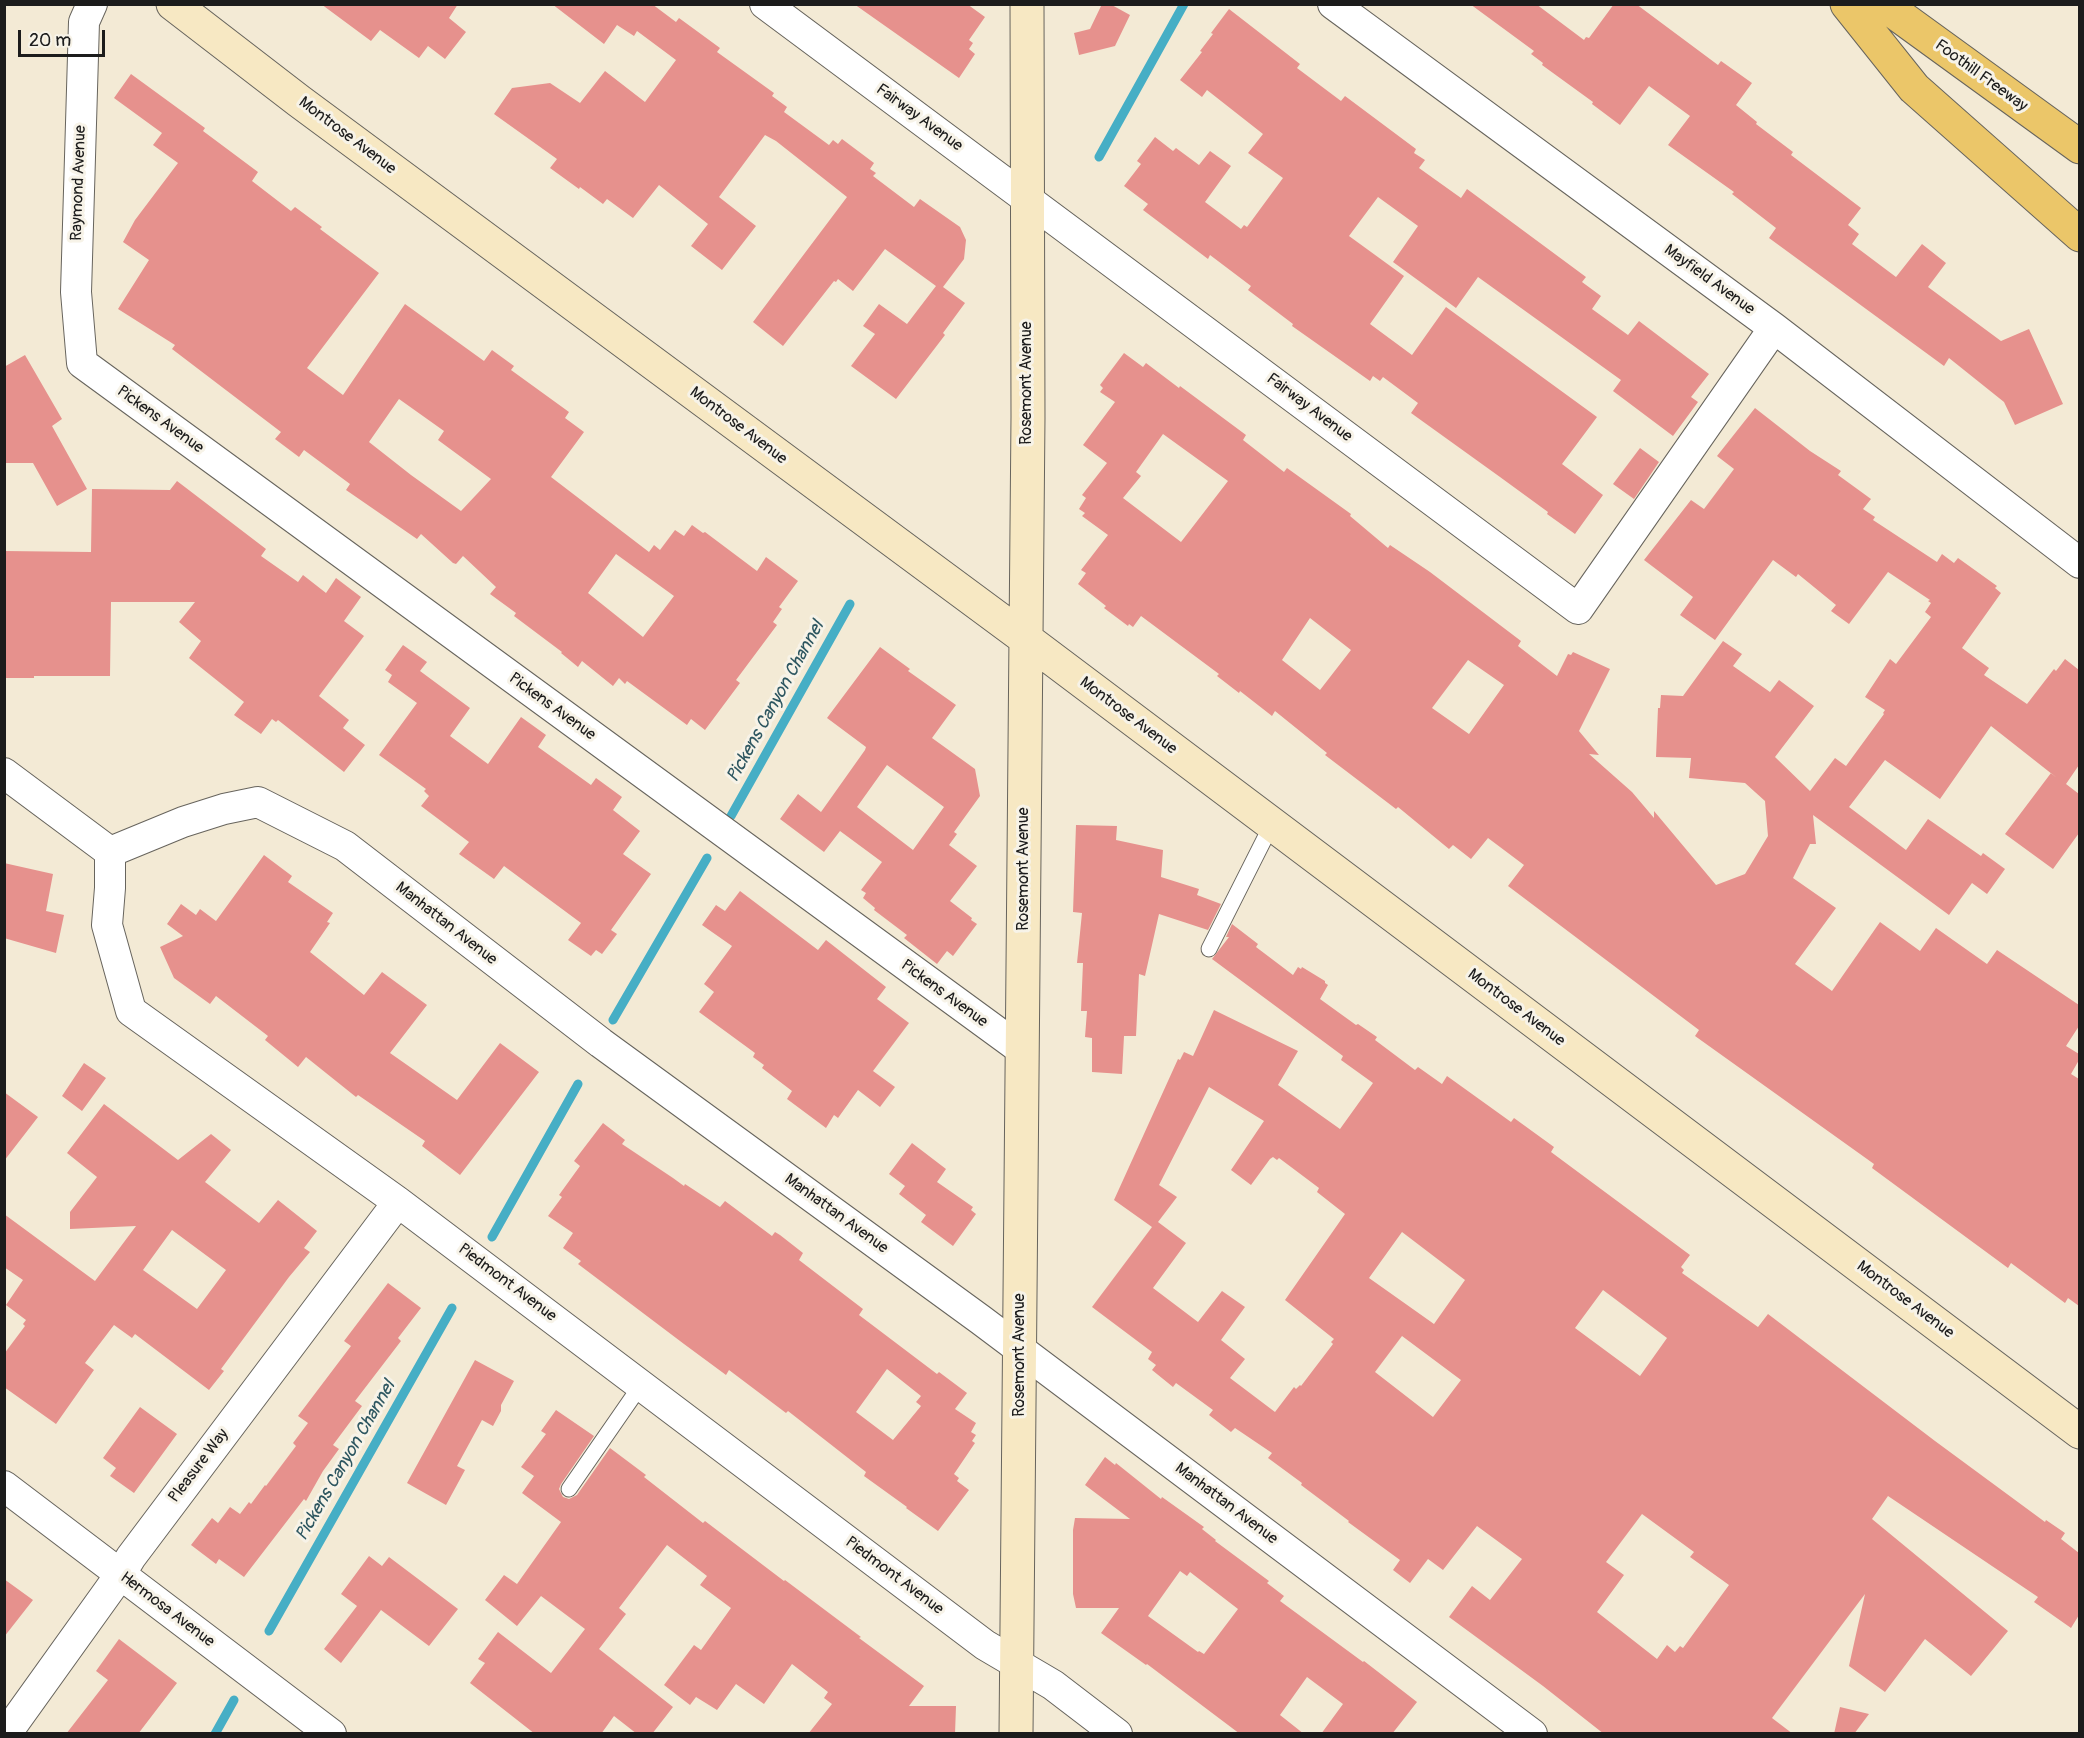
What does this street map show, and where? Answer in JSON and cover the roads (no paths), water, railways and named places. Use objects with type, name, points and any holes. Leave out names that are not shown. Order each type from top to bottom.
[{"type":"highway","points":[[1847,4],[1914,88],[2079,236]]},
{"type":"highway","name":"Foothill Freeway","points":[[1883,4],[2079,147]]},
{"type":"street","name":"Raymond Avenue","points":[[82,363],[76,292],[84,22],[92,4]]},
{"type":"street","name":"Montrose Avenue","points":[[173,4],[309,108],[1026,639],[2079,1432]]},
{"type":"street","name":"Fairway Avenue","points":[[765,4],[1578,609],[1774,328]]},
{"type":"street","name":"Rosemont Avenue","points":[[1016,1734],[1026,639],[1027,4]]},
{"type":"street","name":"Mayfield Avenue","points":[[1333,4],[1774,328],[2079,563]]},
{"type":"street","name":"Pickens Avenue","points":[[82,363],[1022,1050]]},
{"type":"street","points":[[4,773],[110,852]]},
{"type":"street","name":"Manhattan Avenue","points":[[110,852],[183,822],[224,809],[258,802],[345,846],[601,1043],[1020,1350],[1532,1734]]},
{"type":"street","name":"Piedmont Avenue","points":[[110,852],[107,925],[131,1011],[398,1202],[986,1645],[1053,1685],[1117,1734]]},
{"type":"street","name":"Pleasure Way","points":[[6,1734],[120,1575],[130,1557],[398,1202]]},
{"type":"street","name":"Hermosa Avenue","points":[[4,1486],[331,1734]]},
{"type":"lane","points":[[1209,949],[1272,824]]},
{"type":"lane","points":[[569,1489],[641,1385]]},
{"type":"waterway","name":"Pickens Canyon Channel","points":[[1099,157],[1184,4]]},
{"type":"waterway","name":"Pickens Canyon Channel","points":[[731,816],[850,604]]},
{"type":"waterway","name":"Pickens Canyon Channel","points":[[613,1020],[707,858]]},
{"type":"waterway","name":"Pickens Canyon Channel","points":[[492,1237],[578,1084]]},
{"type":"waterway","name":"Pickens Canyon Channel","points":[[269,1631],[452,1308]]},
{"type":"waterway","name":"Pickens Canyon Channel","points":[[215,1734],[234,1700]]}]
